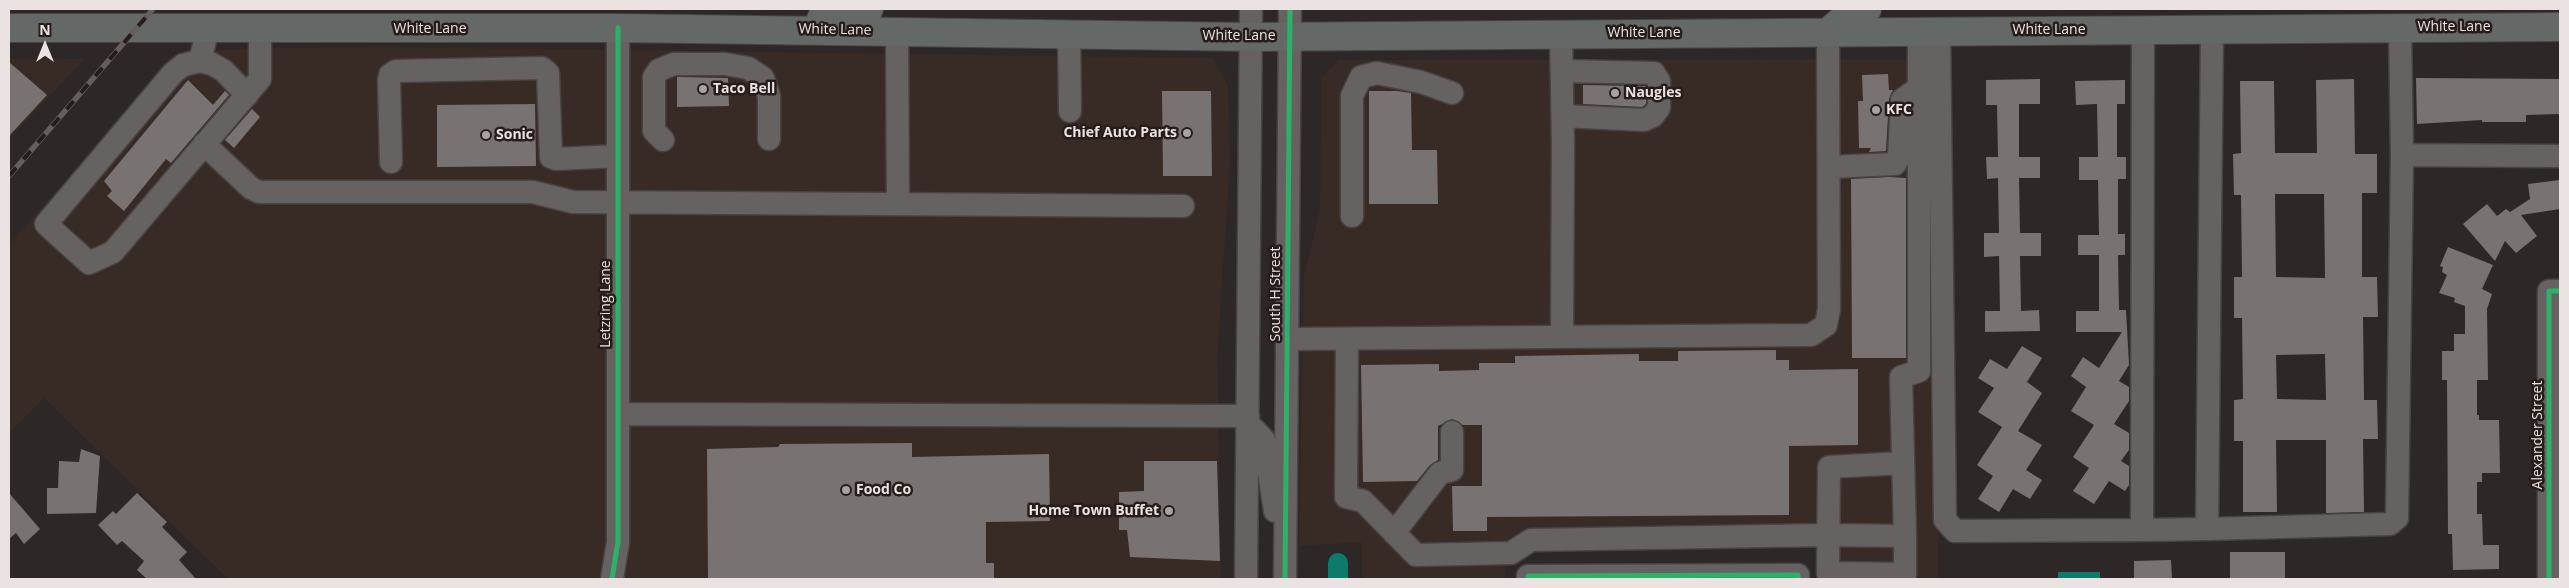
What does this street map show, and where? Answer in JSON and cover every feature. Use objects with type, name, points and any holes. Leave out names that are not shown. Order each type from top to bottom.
[{"type":"main road","points":[[208,28],[222,16],[241,9]]},
{"type":"main road","points":[[420,29],[578,9]]},
{"type":"main road","points":[[618,28],[632,15],[655,9]]},
{"type":"main road","points":[[776,29],[869,9]]},
{"type":"main road","points":[[1828,32],[1854,10],[1867,9]]},
{"type":"main road","points":[[2469,27],[2560,9]]},
{"type":"main road","name":"White Lane","points":[[9,28],[618,28],[1290,36],[2560,27]]},
{"type":"street","name":"South H Street","points":[[1246,579],[1251,9]]},
{"type":"street","name":"South H Street","points":[[1285,578],[1290,9]]},
{"type":"street","points":[[200,61],[208,28]]},
{"type":"street","points":[[247,94],[224,71],[212,64],[200,61],[182,65],[173,73],[46,224],[88,263],[113,252],[260,79],[260,28]]},
{"type":"street","name":"Letzring Lane","points":[[612,579],[618,542],[618,28]]},
{"type":"street","points":[[1930,31],[1945,520],[1955,531],[2142,530],[2390,524],[2397,518],[2402,155],[2400,28]]},
{"type":"street","points":[[2142,530],[2143,30]]},
{"type":"street","points":[[2207,529],[2212,30]]},
{"type":"street","points":[[897,31],[898,204]]},
{"type":"street","points":[[1903,463],[1829,467],[1828,573],[1904,574],[1905,536],[1901,377],[1919,371],[1910,156],[1930,31]]},
{"type":"street","points":[[1287,339],[1811,335],[1826,325],[1829,309],[1828,32]]},
{"type":"street","points":[[1069,34],[1070,111]]},
{"type":"street","points":[[1561,34],[1563,116],[1562,336]]},
{"type":"street","points":[[663,140],[654,131],[654,77],[659,70],[674,64],[725,64],[748,68],[763,78],[769,96],[769,139]]},
{"type":"street","points":[[391,162],[389,80],[390,75],[396,71],[542,68],[548,73],[550,157],[556,159],[618,156]]},
{"type":"street","points":[[1562,71],[1654,73],[1659,81],[1659,108],[1653,116],[1644,120],[1563,116]]},
{"type":"street","points":[[1352,216],[1352,96],[1361,77],[1377,73],[1421,82],[1452,93]]},
{"type":"street","points":[[204,144],[251,188],[259,192],[534,192],[573,202],[1184,206]]},
{"type":"street","points":[[2402,155],[2560,156]]},
{"type":"street","points":[[1829,166],[1895,164],[1910,156]]},
{"type":"street","name":"Alexander Street","points":[[2549,579],[2555,291]]},
{"type":"street","points":[[1347,339],[1346,497],[1363,501],[1416,555],[1511,553],[1532,540],[1828,535],[1905,536]]},
{"type":"street","points":[[618,414],[1248,420],[1264,440],[1285,578]]},
{"type":"street","points":[[1394,533],[1440,472],[1452,470],[1452,432]]},
{"type":"street","points":[[1528,578],[1798,577]]},
{"type":"shaded area","points":[[387,47],[1212,58],[1228,85],[1230,164],[1217,359],[1221,579],[228,579],[44,398],[9,433],[9,244],[182,52],[259,48]]},
{"type":"shaded area","points":[[9,58],[85,59],[9,139]]},
{"type":"shaded area","points":[[1939,59],[1938,579],[1822,579],[1821,548],[1505,549],[1505,579],[1362,579],[1361,542],[1299,546],[1304,276],[1320,209],[1321,78],[1339,60]]},
{"type":"shaded area","points":[[2058,572],[2100,572],[2100,579],[2058,579]]},
{"type":"building","points":[[9,62],[47,95],[9,136]]},
{"type":"building","name":"KFC","points":[[1888,74],[1889,90],[1893,90],[1889,99],[1886,151],[1869,152],[1871,148],[1859,148],[1858,101],[1863,101],[1862,75]]},
{"type":"building","name":"Taco Bell","points":[[677,77],[728,78],[729,106],[677,107]]},
{"type":"building","points":[[2416,78],[2560,79],[2560,114],[2526,115],[2526,122],[2482,122],[2482,120],[2417,124]]},
{"type":"building","points":[[2040,79],[2040,104],[2019,104],[2019,157],[2040,157],[2040,178],[2019,178],[2020,233],[2041,233],[2041,256],[2020,256],[2021,311],[2039,310],[2040,331],[1985,332],[1985,311],[2000,311],[1999,256],[1984,257],[1984,233],[1999,233],[1998,178],[1987,179],[1986,157],[1998,157],[1997,105],[1986,105],[1986,80]]},
{"type":"building","points":[[2354,79],[2355,154],[2377,154],[2377,193],[2362,193],[2362,277],[2377,277],[2378,317],[2363,317],[2364,400],[2377,400],[2378,439],[2363,439],[2364,512],[2326,513],[2326,440],[2276,440],[2277,512],[2243,512],[2243,441],[2234,441],[2234,400],[2243,399],[2242,318],[2234,318],[2234,277],[2242,277],[2241,195],[2234,195],[2233,154],[2241,153],[2240,81],[2274,81],[2275,153],[2317,153],[2316,80]],"holes":[[[2275,194],[2324,194],[2325,278],[2276,277]],[[2325,354],[2326,400],[2277,399],[2276,355]]]},
{"type":"building","points":[[188,80],[213,105],[225,91],[229,95],[171,163],[166,159],[124,211],[107,196],[112,191],[104,181]]},
{"type":"building","points":[[2125,80],[2125,104],[2117,104],[2117,157],[2126,157],[2126,179],[2118,179],[2118,234],[2125,234],[2125,255],[2118,255],[2119,310],[2126,310],[2129,365],[2119,381],[2129,387],[2129,401],[2114,424],[2129,433],[2129,450],[2121,461],[2129,466],[2129,485],[2125,491],[2109,481],[2094,504],[2073,491],[2089,468],[2073,457],[2094,425],[2071,411],[2086,387],[2071,376],[2083,357],[2099,368],[2122,332],[2076,332],[2076,311],[2099,311],[2099,255],[2078,255],[2078,235],[2099,235],[2098,180],[2079,180],[2079,157],[2098,157],[2097,104],[2076,105],[2075,81]]},
{"type":"building","name":"Naugles","points":[[1583,85],[1646,86],[1646,104],[1642,107],[1583,104]]},
{"type":"building","name":"Chief Auto Parts","points":[[1162,91],[1211,91],[1212,176],[1163,176]]},
{"type":"building","points":[[1369,91],[1411,93],[1412,150],[1437,150],[1438,204],[1369,204]]},
{"type":"building","name":"Sonic","points":[[535,104],[536,166],[437,167],[437,105]]},
{"type":"building","points":[[252,109],[260,117],[234,148],[225,140]]},
{"type":"building","points":[[1906,178],[1906,358],[1852,358],[1851,179]]},
{"type":"building","points":[[2560,180],[2560,209],[2521,215],[2537,236],[2516,253],[2505,241],[2495,261],[2463,224],[2487,204],[2497,216],[2506,209],[2510,212],[2530,199],[2528,184]]},
{"type":"building","points":[[2448,247],[2493,265],[2482,289],[2492,294],[2487,309],[2488,380],[2477,380],[2477,415],[2479,415],[2479,420],[2499,420],[2500,473],[2482,473],[2482,482],[2477,482],[2477,514],[2482,514],[2483,545],[2499,545],[2499,569],[2453,570],[2452,534],[2448,534],[2447,380],[2442,380],[2442,351],[2454,351],[2454,334],[2465,334],[2465,306],[2454,302],[2455,298],[2439,293],[2447,275],[2442,272],[2443,267],[2440,266]]},
{"type":"building","points":[[2022,346],[2042,358],[2027,382],[2042,393],[2018,431],[2042,445],[2026,470],[2042,480],[2030,499],[2013,489],[1999,512],[1978,499],[1993,476],[1977,465],[2002,427],[1978,412],[1994,388],[1978,378],[1990,359],[2007,369]]},
{"type":"building","points":[[1776,350],[1776,360],[1789,360],[1789,370],[1858,369],[1858,445],[1789,446],[1789,515],[1487,517],[1487,531],[1453,531],[1452,486],[1482,486],[1482,425],[1463,425],[1452,419],[1438,426],[1438,460],[1430,465],[1417,481],[1363,482],[1361,365],[1439,364],[1439,371],[1479,370],[1479,363],[1515,363],[1515,356],[1639,354],[1639,361],[1678,361],[1678,351]]},
{"type":"building","name":"Food Co","points":[[912,443],[912,457],[1049,454],[1050,521],[986,522],[986,563],[994,563],[994,579],[708,579],[707,449],[778,447],[780,444]]},
{"type":"building","points":[[81,449],[100,456],[96,513],[47,514],[47,488],[58,488],[59,461],[79,462]]},
{"type":"building","name":"Home Town Buffet","points":[[1144,461],[1217,461],[1220,561],[1130,557],[1127,530],[1119,530],[1119,492],[1144,491]]},
{"type":"building","points":[[9,493],[40,529],[24,544],[16,533],[9,539]]},
{"type":"building","points":[[137,493],[167,522],[162,527],[187,552],[179,560],[196,579],[147,579],[137,570],[144,561],[122,541],[117,545],[98,525],[113,511],[116,514]]},
{"type":"building","points":[[2230,552],[2285,552],[2285,579],[2230,579]]},
{"type":"building","points":[[2171,560],[2172,579],[2134,579],[2134,561]]},
{"type":"waterway","points":[[1338,563],[1338,579]]},
{"type":"railway","points":[[9,176],[153,9]]},
{"type":"cycle path","points":[[1285,579],[1290,9]]},
{"type":"cycle path","points":[[612,579],[618,542],[618,28]]},
{"type":"cycle path","points":[[2549,579],[2549,291],[2560,291]]},
{"type":"cycle path","points":[[1528,579],[1528,576],[1798,575],[1798,579]]},
{"type":"place","name":"Taco Bell","points":[[703,89]]},
{"type":"place","name":"Naugles","points":[[1615,93]]},
{"type":"place","name":"KFC","points":[[1876,110]]},
{"type":"place","name":"Chief Auto Parts","points":[[1187,133]]},
{"type":"place","name":"Sonic","points":[[486,135]]},
{"type":"place","name":"Food Co","points":[[846,490]]},
{"type":"place","name":"Home Town Buffet","points":[[1169,511]]}]
